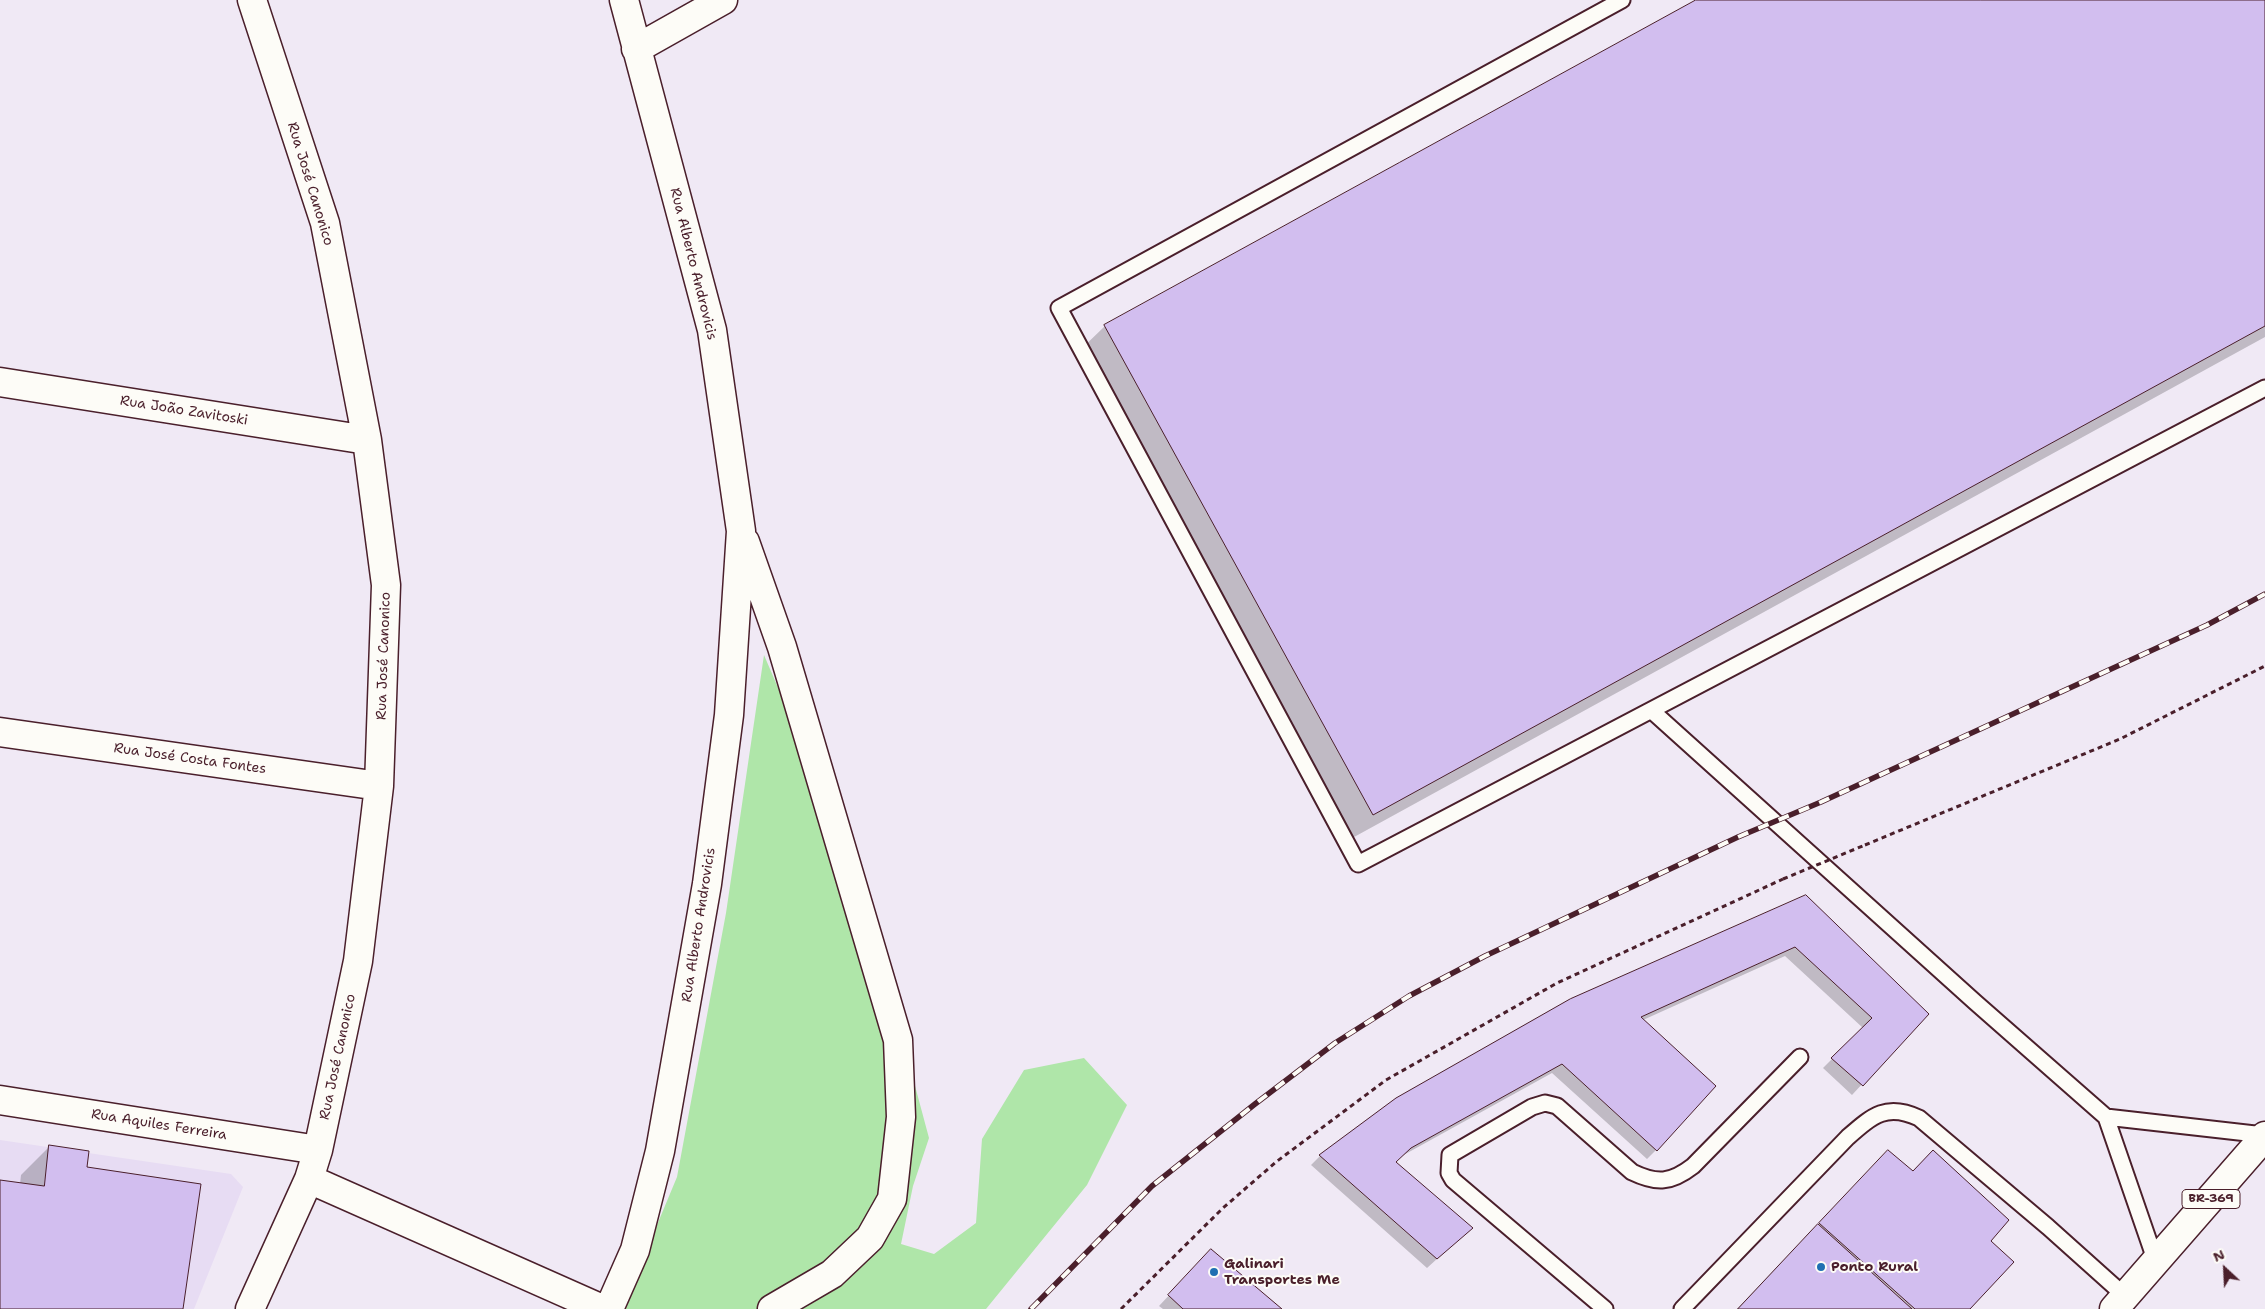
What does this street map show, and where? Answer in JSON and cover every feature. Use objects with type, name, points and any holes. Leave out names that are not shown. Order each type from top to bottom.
[{"type":"street","name":"Rua José Canonico","points":[[250,1309],[309,1179],[318,1150],[358,961],[380,786],[386,585],[367,440],[324,223],[252,0]]},
{"type":"street","name":"Rua Alberto Androvicis","points":[[624,0],[712,330],[741,531],[782,647],[898,1040],[901,1117],[892,1199],[870,1238],[832,1274],[772,1309]]},
{"type":"street","points":[[636,48],[724,0]]},
{"type":"street","name":"Rua João Zavitoski","points":[[0,382],[367,440]]},
{"type":"street","name":"Rua Alberto Androvicis","points":[[609,1309],[635,1250],[660,1151],[705,894],[729,715],[741,531]]},
{"type":"street","name":"Rua José Costa Fontes","points":[[0,732],[380,786]]},
{"type":"street","name":"Rua Aquiles Ferreira","points":[[0,1100],[318,1150]]},
{"type":"street","name":"BR-369","points":[[2120,1303],[2265,1136]]},
{"type":"street","points":[[309,1179],[602,1309]]},
{"type":"lane","points":[[1622,0],[1059,308],[1358,864],[2265,388]]},
{"type":"lane","points":[[1652,710],[1975,1002],[2106,1117],[2156,1262]]},
{"type":"lane","points":[[1605,1309],[1453,1180],[1449,1173],[1450,1155],[1532,1107],[1545,1103],[1557,1106],[1632,1172],[1646,1179],[1662,1180],[1679,1177],[1693,1166],[1800,1057]]},
{"type":"lane","points":[[1682,1309],[1848,1137],[1868,1120],[1886,1112],[1895,1111],[1904,1111],[1919,1118],[2048,1227],[2120,1303]]},
{"type":"lane","points":[[2106,1117],[2265,1136]]},
{"type":"path","points":[[1121,1309],[1229,1202],[1276,1162],[1386,1080],[1557,983],[1783,879],[2120,739],[2265,666]]},
{"type":"shaded area","points":[[0,1140],[231,1174],[243,1187],[194,1309],[0,1309]]},
{"type":"green space","points":[[764,655],[859,877],[929,1138],[913,1186],[901,1244],[934,1254],[976,1223],[982,1139],[1024,1070],[1084,1058],[1127,1105],[1087,1185],[986,1309],[622,1309],[677,1177],[726,913]]},
{"type":"building","points":[[1696,0],[2265,0],[2265,326],[1373,815],[1104,325]]},
{"type":"building","points":[[1806,895],[1929,1014],[1863,1086],[1831,1058],[1872,1018],[1795,947],[1641,1017],[1716,1086],[1657,1151],[1562,1064],[1411,1148],[1396,1162],[1473,1228],[1437,1259],[1319,1155],[1396,1098],[1570,999]]},
{"type":"building","points":[[49,1145],[89,1151],[87,1167],[201,1184],[183,1309],[0,1309],[0,1180],[44,1186]]},
{"type":"building","points":[[1888,1150],[1913,1171],[1933,1150],[2009,1220],[1991,1241],[2014,1262],[1970,1309],[1915,1309],[1819,1223]]},
{"type":"building","name":"Ponto Rural","points":[[1818,1224],[1912,1309],[1738,1309]]},
{"type":"building","name":"Galinari Transportes Me","points":[[1211,1249],[1282,1309],[1183,1309],[1168,1295]]},
{"type":"railway","points":[[1031,1309],[1152,1186],[1335,1043],[1409,996],[1485,956],[1738,837],[1821,802],[2207,625],[2265,594]]},
{"type":"place","name":"Ponto Rural","points":[[1821,1267]]},
{"type":"place","name":"Galinari Transportes Me","points":[[1214,1272]]}]
